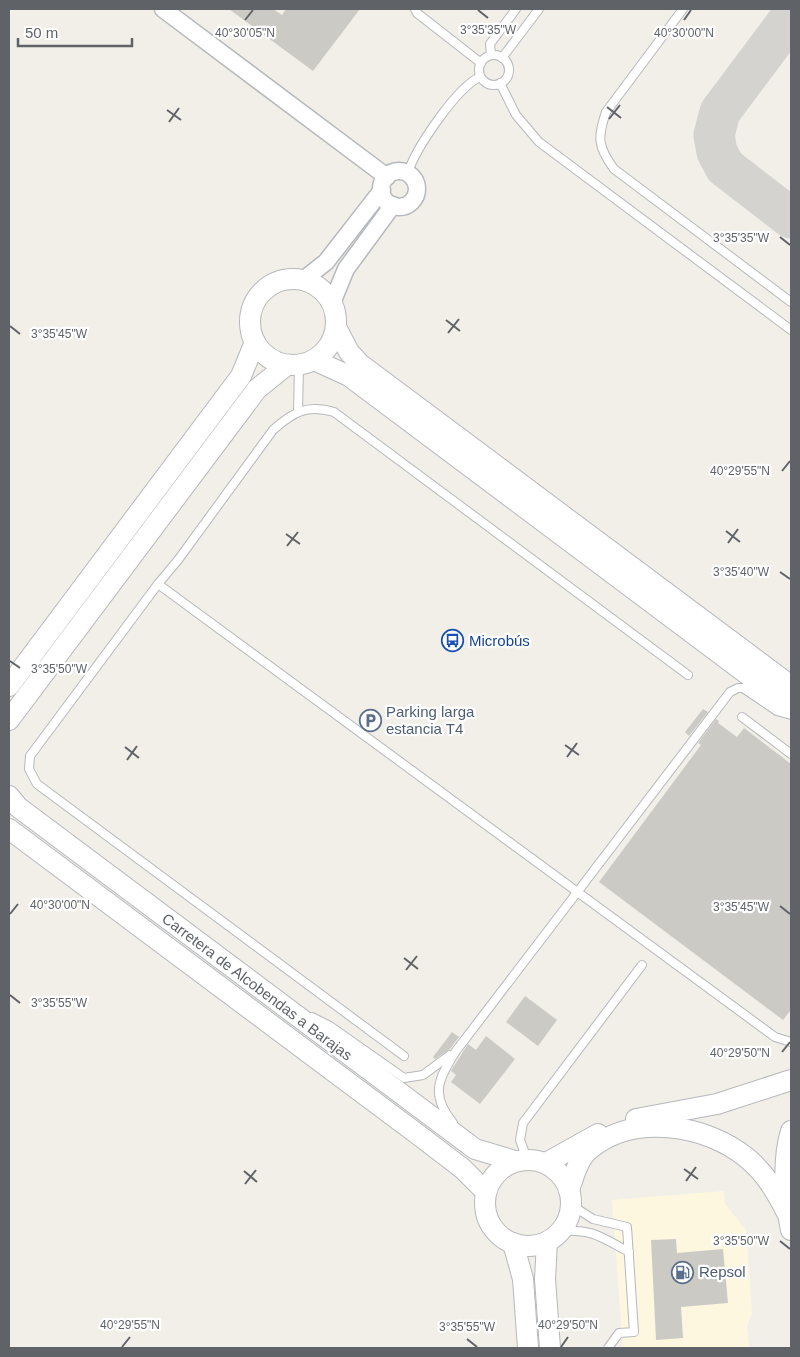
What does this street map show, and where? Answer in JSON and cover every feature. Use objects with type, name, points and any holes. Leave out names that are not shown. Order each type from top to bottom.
[{"type":"street","points":[[162,9],[384,183],[385,199],[392,205],[404,206],[410,203],[417,194],[416,182],[408,173],[397,171],[384,183],[326,262],[303,280]]},
{"type":"street","points":[[332,303],[346,269],[392,205]]},
{"type":"street","points":[[791,686],[365,368],[349,352],[336,326],[332,303],[325,292],[315,284],[303,280],[289,279],[275,283],[264,291],[256,302],[251,315],[251,329],[255,342],[268,357],[349,376],[791,707]]},
{"type":"street","points":[[9,720],[257,389],[300,363],[325,352],[331,342],[336,326]]},
{"type":"street","points":[[9,686],[241,376],[255,342]]},
{"type":"street","name":"Carretera de Alcobendas a Barajas","points":[[9,796],[18,807],[475,1150],[521,1160]]},
{"type":"street","name":"Carretera de Alcobendas a Barajas","points":[[9,829],[424,1139],[463,1169],[486,1192]]},
{"type":"street","points":[[546,1163],[610,1128],[641,1117],[717,1104],[791,1080]]},
{"type":"street","points":[[570,1197],[556,1170],[546,1163],[521,1160],[502,1168],[492,1178],[486,1192],[484,1204],[487,1217],[493,1228],[502,1237],[513,1243],[536,1246],[554,1236],[568,1219],[570,1197],[576,1170],[589,1150],[611,1136],[645,1127],[688,1128],[720,1140],[746,1157],[769,1179],[789,1221]]},
{"type":"street","points":[[789,1221],[786,1162],[791,1131]]},
{"type":"street","points":[[550,1348],[545,1279],[554,1236]]},
{"type":"street","points":[[513,1243],[523,1279],[528,1348]]},
{"type":"lane","points":[[415,9],[417,13],[481,63]]},
{"type":"lane","points":[[480,77],[481,63],[490,55],[490,44],[516,9]]},
{"type":"lane","points":[[502,58],[539,9]]},
{"type":"lane","points":[[683,9],[606,112],[600,128],[600,144],[614,169],[791,302]]},
{"type":"lane","points":[[480,77],[491,85],[500,83],[507,77],[509,69],[502,58],[490,55]]},
{"type":"lane","points":[[408,173],[413,156],[456,96],[472,80],[480,77]]},
{"type":"lane","points":[[500,83],[516,115],[539,142],[791,330]]},
{"type":"lane","points":[[298,412],[300,363]]},
{"type":"lane","points":[[404,1056],[37,784],[29,769],[30,756],[158,584],[178,560],[273,430],[289,416],[317,407],[334,412],[688,675]]},
{"type":"lane","points":[[158,584],[775,1038],[791,1042]]},
{"type":"lane","points":[[475,1150],[445,1113],[438,1096],[441,1075],[456,1051],[730,692],[743,688],[777,711],[791,715]]},
{"type":"lane","points":[[742,717],[791,754]]},
{"type":"lane","points":[[521,1160],[520,1140],[523,1123],[642,965]]},
{"type":"lane","points":[[271,996],[330,1026],[404,1078],[418,1077],[430,1072],[456,1051]]},
{"type":"lane","points":[[570,1197],[593,1219],[627,1226],[634,1332],[619,1333],[608,1348]]},
{"type":"lane","points":[[554,1236],[581,1230],[596,1233],[629,1252]]},
{"type":"shaded area","name":"Repsol","points":[[724,1191],[725,1204],[746,1230],[752,1313],[747,1326],[749,1348],[623,1348],[612,1200]]},
{"type":"building","points":[[229,9],[273,9],[282,15],[286,9],[360,9],[313,71]]},
{"type":"building","points":[[703,709],[708,712],[689,736],[685,732]]},
{"type":"building","points":[[716,719],[719,721],[718,723],[737,737],[744,728],[791,764],[791,1010],[783,1020],[599,882],[701,745],[698,743]]},
{"type":"building","points":[[525,996],[557,1020],[538,1046],[506,1022]]},
{"type":"building","points":[[452,1032],[459,1037],[450,1049],[435,1059],[433,1057]]},
{"type":"building","points":[[486,1036],[515,1059],[480,1104],[451,1082],[456,1075],[451,1071],[468,1044],[476,1050]]},
{"type":"building","points":[[676,1239],[677,1253],[723,1249],[728,1303],[681,1307],[683,1338],[656,1340],[651,1240]]},
{"type":"taxiway","points":[[791,17],[720,112],[714,135],[717,152],[725,167],[791,218]]},
{"type":"place","name":"Microbús","points":[[453,641]]},
{"type":"place","name":"Parking larga estancia T4","points":[[370,721]]},
{"type":"place","name":"Repsol","points":[[683,1272]]}]
